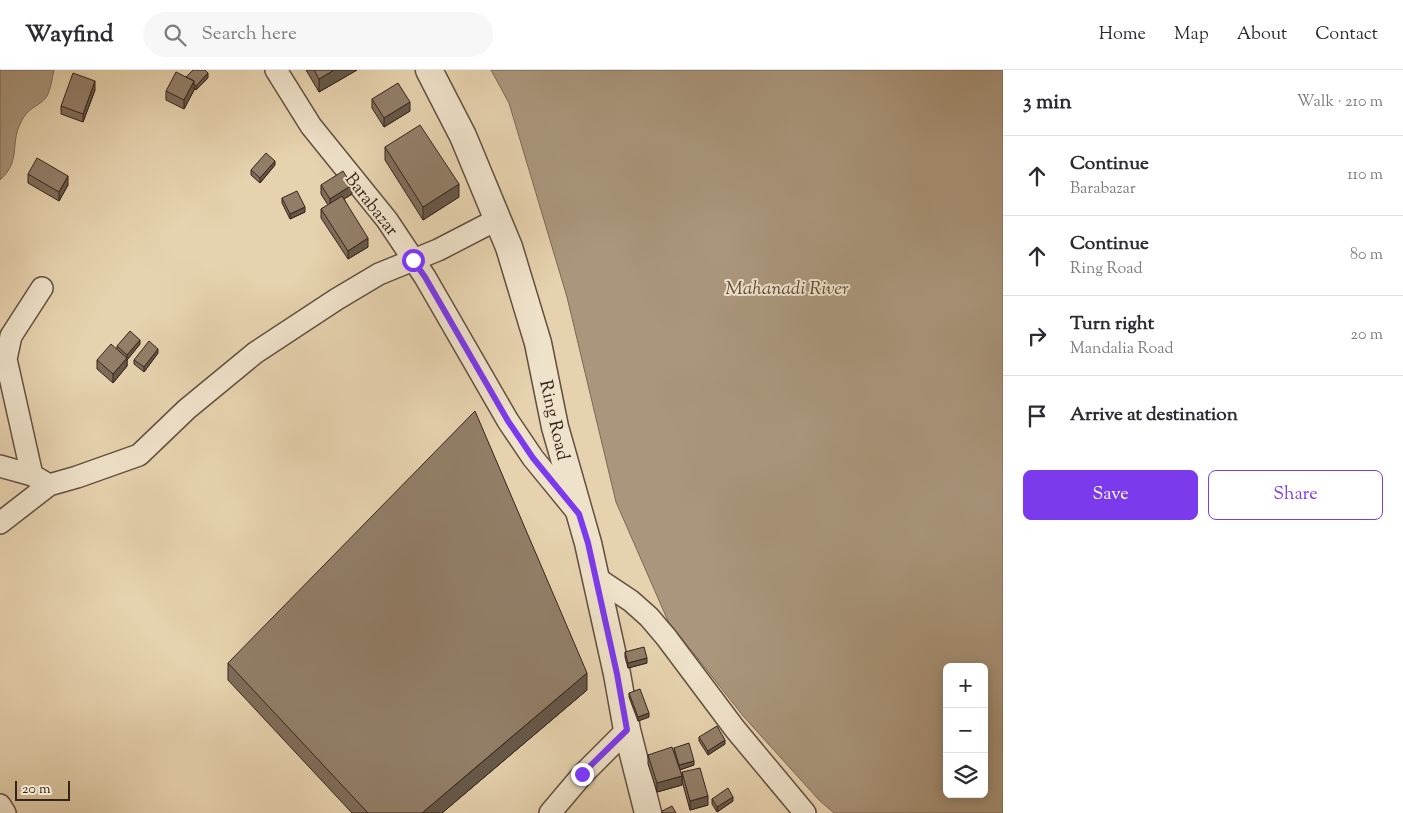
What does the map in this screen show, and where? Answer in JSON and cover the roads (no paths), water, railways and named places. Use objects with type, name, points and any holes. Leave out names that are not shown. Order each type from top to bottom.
[{"type":"street","name":"Barabazar","points":[[276,70],[311,126],[387,220],[425,277],[508,421],[533,458],[579,514]]},
{"type":"street","name":"Ring Road","points":[[430,70],[463,136],[498,219],[509,247],[538,342],[555,427],[588,543],[617,674],[627,730],[648,813]]},
{"type":"street","points":[[0,466],[41,480],[78,477],[139,455],[187,409],[255,353],[337,299],[379,274],[438,250],[498,219]]},
{"type":"street","points":[[41,480],[6,359],[11,336],[42,288]]},
{"type":"street","points":[[0,523],[41,480]]},
{"type":"street","points":[[595,577],[631,601],[649,617],[735,729],[805,813]]},
{"type":"street","points":[[550,813],[582,774],[627,730]]},
{"type":"street","points":[[0,805],[5,813]]},
{"type":"water","points":[[0,70],[54,70],[47,96],[28,112],[20,124],[11,166],[0,180]]},
{"type":"water","name":"Mahanadi River","points":[[491,70],[1003,70],[1003,813],[834,813],[819,800],[744,717],[668,621],[616,502],[567,297],[509,103]]}]
